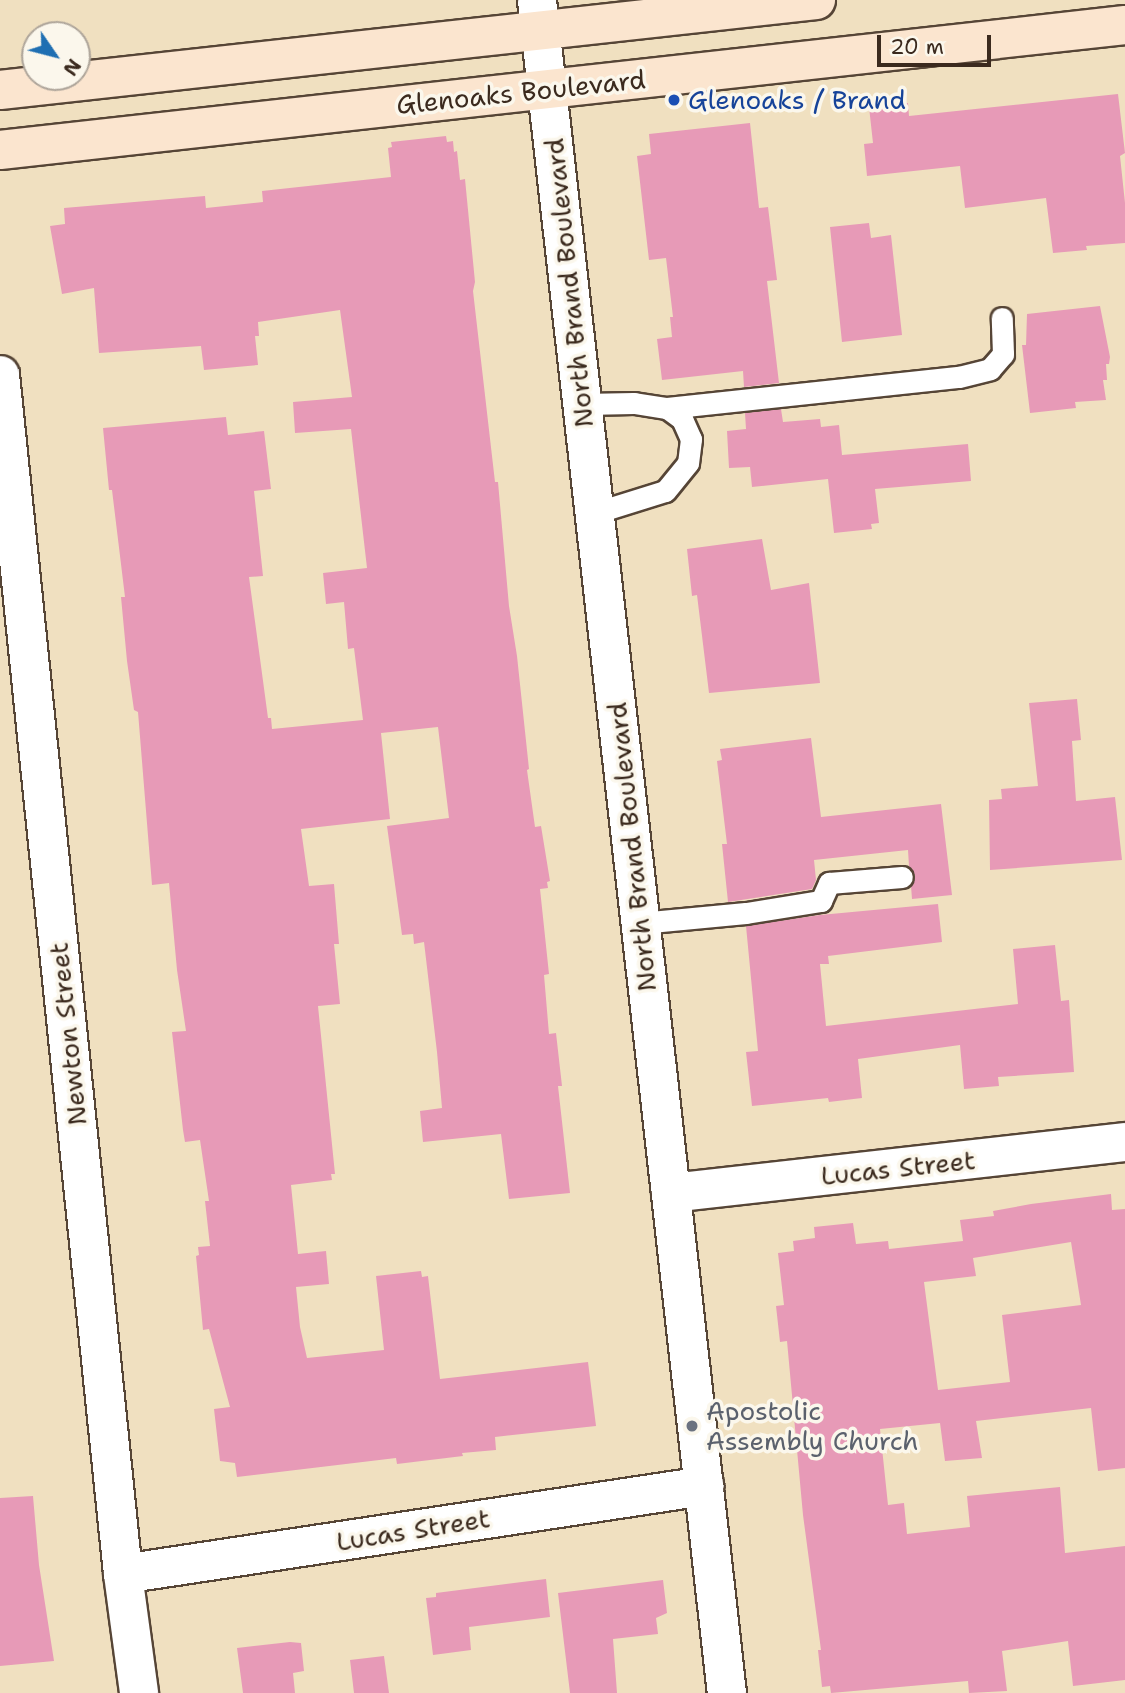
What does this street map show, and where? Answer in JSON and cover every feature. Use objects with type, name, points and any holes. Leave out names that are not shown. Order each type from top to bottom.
[{"type":"main road","points":[[0,90],[539,15],[816,0]]},
{"type":"main road","name":"Glenoaks Boulevard","points":[[0,150],[1125,25]]},
{"type":"street","name":"North Brand Boulevard","points":[[539,15],[727,1693]]},
{"type":"street","name":"Newton Street","points":[[0,376],[123,1574],[139,1693]]},
{"type":"street","name":"Lucas Street","points":[[671,1193],[1125,1142]]},
{"type":"street","name":"Lucas Street","points":[[123,1574],[704,1486]]},
{"type":"lane","points":[[583,404],[634,403],[667,408],[851,390],[990,369],[1003,354],[1002,318]]},
{"type":"lane","points":[[595,513],[665,491],[688,463],[691,439],[682,419],[667,408]]},
{"type":"lane","points":[[640,923],[746,914],[821,901],[829,883],[902,877]]},
{"type":"building","points":[[1118,94],[1125,153],[1120,156],[1125,203],[1125,243],[1086,246],[1087,250],[1053,253],[1046,198],[965,208],[960,166],[867,176],[864,144],[873,143],[869,107],[908,103],[909,116]]},
{"type":"building","points":[[750,123],[759,208],[768,207],[777,280],[767,281],[779,383],[744,387],[743,371],[662,380],[657,339],[672,337],[670,317],[673,317],[666,258],[649,260],[637,156],[651,154],[649,134]]},
{"type":"building","points":[[446,136],[447,142],[453,141],[454,152],[457,151],[460,180],[465,179],[475,282],[473,291],[495,482],[498,482],[527,770],[535,827],[541,826],[550,881],[547,882],[548,888],[540,889],[549,974],[544,975],[549,1034],[556,1033],[562,1086],[558,1086],[570,1193],[509,1199],[501,1134],[423,1142],[420,1111],[442,1108],[437,1052],[424,942],[414,944],[413,934],[402,935],[387,826],[449,818],[438,727],[381,733],[390,819],[301,829],[309,886],[334,884],[339,944],[334,944],[340,1004],[318,1006],[335,1174],[331,1174],[332,1180],[291,1185],[298,1254],[326,1251],[329,1284],[296,1287],[300,1327],[307,1358],[384,1350],[376,1276],[421,1271],[422,1277],[428,1276],[440,1379],[588,1362],[596,1426],[495,1437],[496,1450],[462,1453],[463,1456],[397,1464],[396,1458],[237,1477],[235,1463],[220,1461],[214,1409],[230,1407],[209,1329],[203,1330],[196,1256],[199,1255],[198,1247],[210,1246],[205,1201],[209,1201],[200,1140],[185,1142],[183,1130],[172,1032],[186,1031],[169,883],[152,885],[138,712],[134,710],[127,661],[121,597],[125,597],[103,428],[226,417],[228,435],[264,431],[271,489],[254,491],[263,576],[249,577],[268,718],[271,718],[272,729],[363,720],[354,648],[348,649],[344,602],[326,604],[323,573],[367,568],[351,429],[295,433],[293,402],[352,397],[340,310],[258,322],[259,336],[255,336],[258,365],[204,370],[201,346],[99,353],[94,288],[62,294],[50,226],[65,224],[64,208],[205,196],[206,208],[263,202],[262,191],[391,177],[388,148],[392,147],[391,142]]},
{"type":"building","points":[[869,223],[871,238],[891,235],[902,335],[842,342],[830,227]]},
{"type":"building","points":[[1100,306],[1110,357],[1109,364],[1106,364],[1107,380],[1103,380],[1106,400],[1075,402],[1076,408],[1030,413],[1022,345],[1026,345],[1027,314]]},
{"type":"building","points":[[781,409],[783,422],[820,419],[821,427],[839,425],[842,455],[968,444],[971,481],[875,489],[879,523],[871,524],[872,529],[834,533],[828,479],[752,487],[750,467],[729,468],[727,431],[746,429],[745,413]]},
{"type":"building","points":[[762,539],[771,590],[809,583],[820,683],[709,693],[697,595],[692,596],[687,549]]},
{"type":"building","points":[[1077,699],[1081,740],[1072,741],[1076,801],[1115,797],[1122,860],[990,870],[989,800],[1002,799],[1001,789],[1038,786],[1029,703]]},
{"type":"building","points":[[811,738],[821,817],[941,804],[952,895],[912,899],[911,886],[915,875],[909,866],[908,850],[814,860],[816,880],[812,889],[728,902],[722,844],[727,844],[717,761],[722,760],[720,749]]},
{"type":"building","points":[[938,904],[942,942],[828,956],[829,964],[820,964],[826,1026],[1018,1004],[1013,949],[1055,945],[1061,1001],[1069,1000],[1074,1072],[998,1077],[999,1086],[964,1089],[960,1045],[858,1059],[862,1098],[829,1102],[828,1098],[752,1106],[746,1052],[758,1051],[746,926],[820,915]]},
{"type":"building","points":[[1111,1194],[1112,1210],[1125,1209],[1125,1468],[1098,1471],[1091,1408],[976,1421],[982,1458],[945,1461],[940,1423],[880,1429],[888,1505],[904,1503],[907,1534],[970,1527],[967,1496],[1060,1487],[1065,1553],[1125,1546],[1125,1680],[1073,1686],[1068,1641],[1002,1651],[1007,1691],[969,1693],[968,1681],[831,1693],[830,1686],[822,1687],[818,1650],[821,1650],[803,1515],[787,1341],[780,1342],[776,1306],[784,1305],[778,1253],[794,1251],[793,1241],[815,1238],[814,1227],[853,1223],[856,1244],[888,1241],[889,1249],[963,1241],[960,1220],[994,1216],[993,1211]],"holes":[[[1071,1242],[1081,1305],[1002,1315],[1010,1382],[938,1390],[924,1282],[976,1276],[973,1258]]]},
{"type":"building","points":[[33,1496],[39,1565],[54,1661],[0,1666],[0,1498]]},
{"type":"building","points":[[546,1579],[550,1617],[469,1627],[471,1650],[433,1655],[426,1598],[436,1597],[436,1593]]},
{"type":"building","points":[[663,1580],[667,1613],[656,1618],[658,1634],[613,1639],[617,1693],[570,1693],[558,1593]]},
{"type":"building","points":[[301,1643],[304,1671],[293,1673],[295,1693],[243,1693],[237,1648]]},
{"type":"building","points":[[384,1656],[389,1693],[354,1693],[350,1660]]},
{"type":"place","name":"Glenoaks / Brand","points":[[674,100]]},
{"type":"place","name":"Apostolic Assembly Church","points":[[692,1426]]}]
